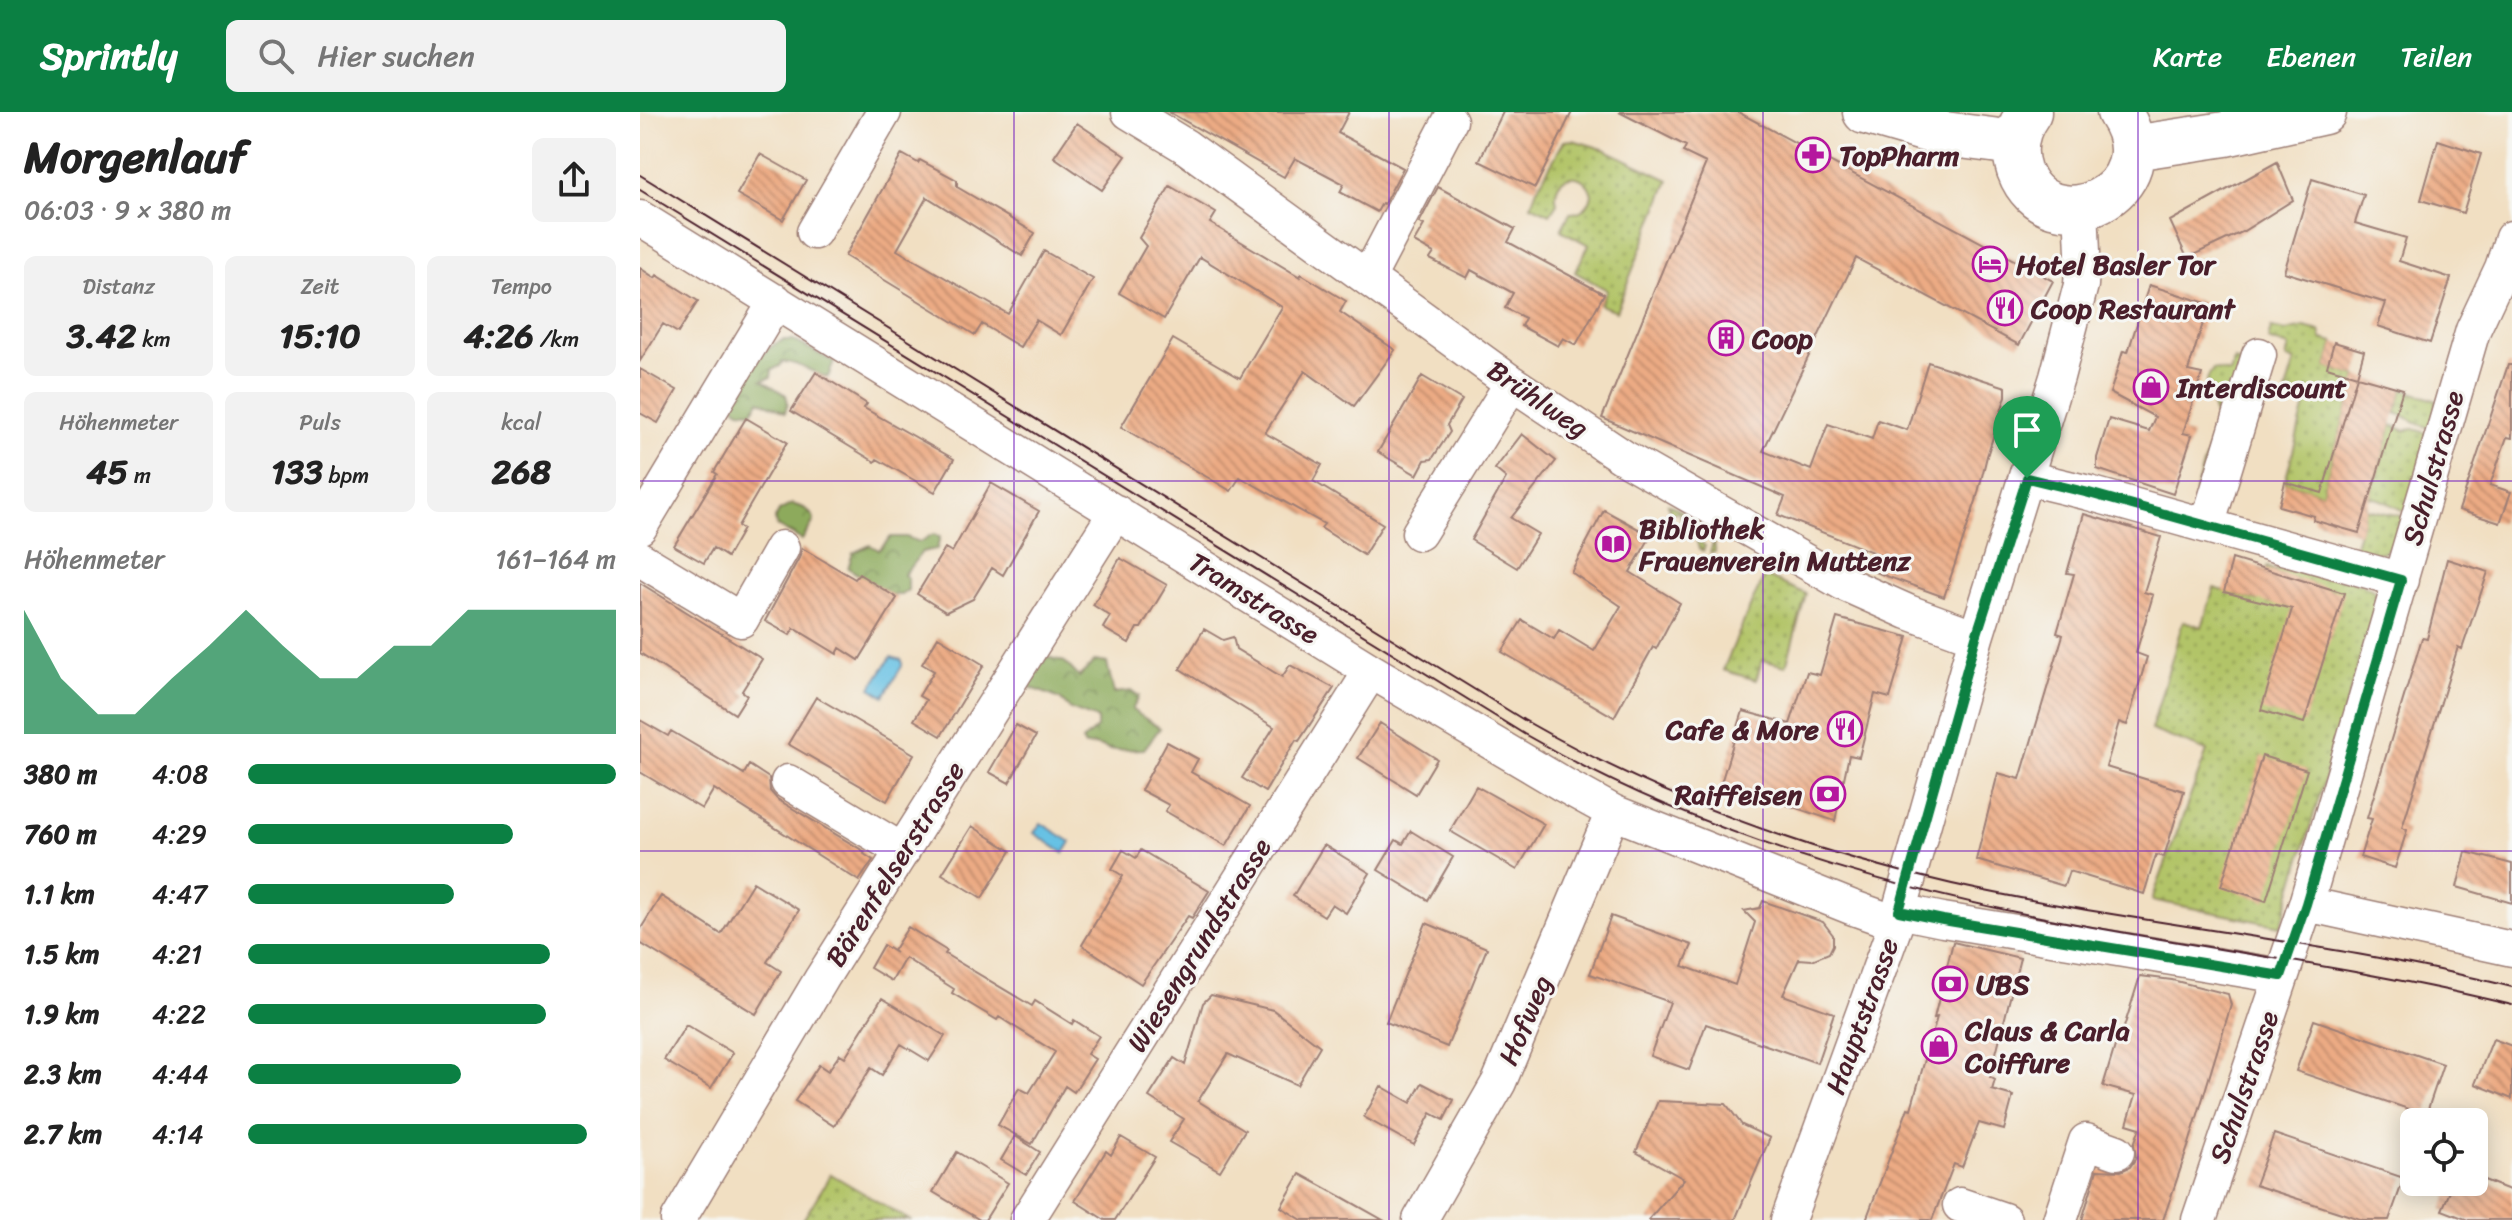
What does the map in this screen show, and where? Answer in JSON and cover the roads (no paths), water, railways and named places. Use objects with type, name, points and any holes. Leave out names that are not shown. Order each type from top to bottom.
[{"type":"main road","points":[[1865,112],[1937,133],[2022,128],[2016,161],[2022,177],[2033,191],[2047,201],[2064,207],[2098,203],[2112,194],[2123,181],[2131,165],[2126,130],[2240,131],[2324,112]]},
{"type":"street","points":[[814,232],[884,112]]},
{"type":"street","name":"Brühlweg","points":[[1129,112],[1185,146],[1512,383],[1623,457],[1843,583],[1908,612],[1976,637]]},
{"type":"street","points":[[1368,278],[1450,121]]},
{"type":"street","name":"Hauptstrasse","points":[[1788,1220],[1898,917],[1976,637],[2027,478],[2081,285],[2081,207]]},
{"type":"street","name":"Tramstrasse","points":[[640,218],[1371,671],[1613,812],[1851,907],[1898,917],[1943,920],[2281,976]]},
{"type":"street","name":"Schulstrasse","points":[[2199,1220],[2306,904],[2473,330],[2509,259]]},
{"type":"street","points":[[640,527],[776,301]]},
{"type":"street","points":[[2207,526],[2259,355]]},
{"type":"street","points":[[1419,533],[1512,383]]},
{"type":"street","points":[[2027,478],[2401,580]]},
{"type":"street","name":"Bärenfelserstrasse","points":[[678,1220],[822,978],[1116,512]]},
{"type":"street","points":[[640,559],[741,620],[782,548]]},
{"type":"street","name":"Wiesengrundstrasse","points":[[1027,1220],[1371,671]]},
{"type":"street","points":[[788,782],[903,851]]},
{"type":"street","name":"Hofweg","points":[[1420,1220],[1499,1082],[1613,812]]},
{"type":"street","points":[[2306,904],[2512,949]]},
{"type":"street","points":[[2060,1220],[2086,1141],[2117,1152]]},
{"type":"street","points":[[1960,1205],[2004,1220]]},
{"type":"water","points":[[891,657],[902,660],[902,666],[884,696],[871,688]]},
{"type":"water","points":[[1041,823],[1071,842],[1064,853],[1034,833]]},
{"type":"tram line","points":[[640,175],[1524,720],[1626,773],[1679,796],[1732,818],[1841,855],[1952,884],[2092,911],[2373,957],[2512,987]]},
{"type":"tram line","points":[[640,190],[1524,734],[1653,800],[1789,852],[2000,909],[2348,971],[2512,1005]]},
{"type":"place","name":"TopPharm","points":[[1813,155]]},
{"type":"place","name":"Hotel Basler Tor","points":[[1990,264]]},
{"type":"place","name":"Coop Restaurant","points":[[2005,308]]},
{"type":"place","name":"Coop","points":[[1726,338]]},
{"type":"place","name":"Interdiscount","points":[[2151,387]]},
{"type":"place","name":"Bibliothek Frauenverein Muttenz","points":[[1613,544]]},
{"type":"place","name":"Cafe & More","points":[[1845,729]]},
{"type":"place","name":"Raiffeisen","points":[[1828,794]]},
{"type":"place","name":"UBS","points":[[1950,984]]},
{"type":"place","name":"Claus & Carla Coiffure","points":[[1939,1046]]}]
